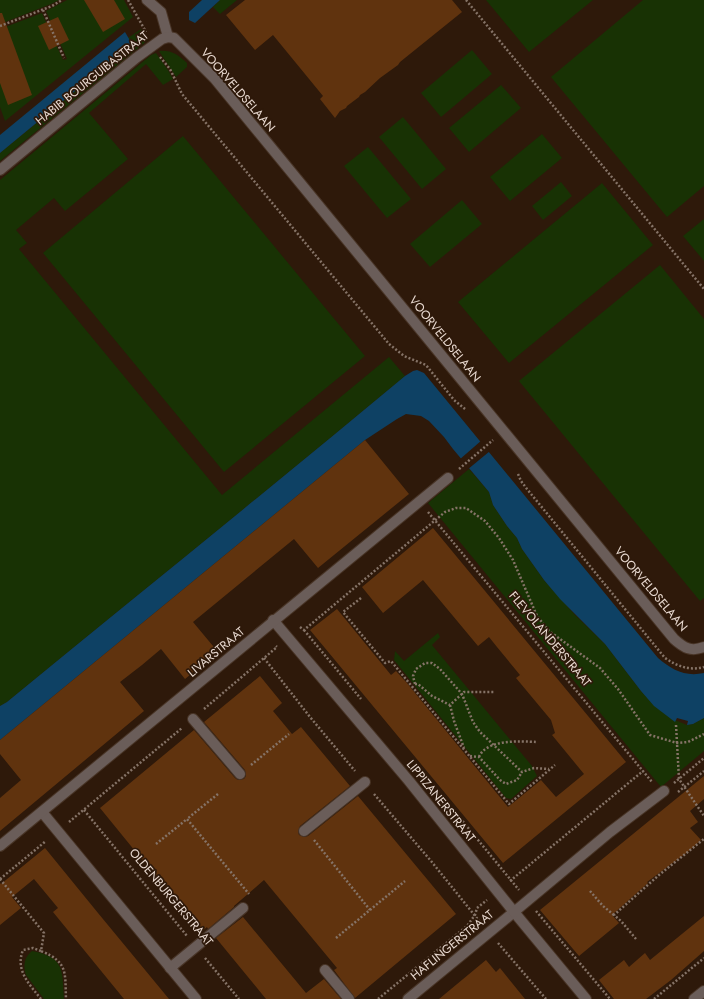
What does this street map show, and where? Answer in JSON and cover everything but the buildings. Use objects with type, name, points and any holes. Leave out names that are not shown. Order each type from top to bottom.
[{"type":"street","name":"HABIB BOURGUIBASTRAAT","points":[[0,170],[154,45],[162,39],[168,37],[161,12],[147,0]]},
{"type":"street","name":"VOORVELDSELAAN","points":[[168,37],[174,38],[215,79],[674,639],[683,647],[690,649],[696,650],[704,647]]},
{"type":"street","name":"LIVARSTRAAT","points":[[0,846],[219,667],[273,620],[448,478]]},
{"type":"street","name":"LIPPIZANERSTRAAT","points":[[273,620],[409,781],[586,999]]},
{"type":"street","points":[[193,719],[240,774]]},
{"type":"street","points":[[305,831],[365,782]]},
{"type":"street","points":[[514,912],[610,832],[662,792]]},
{"type":"street","points":[[42,812],[196,999]]},
{"type":"street","points":[[170,968],[243,908]]},
{"type":"street","name":"HAFLINGERSTRAAT","points":[[408,999],[514,912]]},
{"type":"street","points":[[325,970],[349,999]]},
{"type":"street","points":[[694,999],[704,991]]},
{"type":"path","points":[[0,26],[43,10],[62,0]]},
{"type":"path","points":[[128,0],[162,60],[170,69],[182,94],[389,344],[404,356],[426,365],[454,400],[461,406],[480,417],[489,413]]},
{"type":"path","points":[[466,0],[704,289]]},
{"type":"path","points":[[43,10],[64,58]]},
{"type":"path","points":[[448,478],[493,440]]},
{"type":"path","points":[[517,470],[521,481],[527,490],[665,658],[674,664],[688,669],[704,667]]},
{"type":"path","name":"FLEVOLANDERSTRAAT","points":[[419,501],[662,792]]},
{"type":"path","points":[[41,951],[44,932],[0,879],[193,719],[277,647],[275,639],[283,632],[293,624],[304,630],[445,512],[456,508],[466,508],[485,521],[499,538],[513,560],[537,616],[549,631],[600,668],[618,688],[650,735],[676,743],[688,742],[704,734]]},
{"type":"path","points":[[361,598],[343,612],[385,663],[391,661],[509,804],[555,765]]},
{"type":"path","points":[[264,658],[310,717],[431,860],[488,932],[546,999]]},
{"type":"path","points":[[415,684],[413,676],[416,668],[432,662],[462,694],[473,722],[480,732],[522,772]]},
{"type":"path","points":[[411,685],[415,684],[426,689],[432,696],[450,705],[464,750]]},
{"type":"path","points":[[450,705],[464,692],[495,692]]},
{"type":"path","points":[[676,725],[679,778],[704,816]]},
{"type":"path","points":[[250,766],[289,734]]},
{"type":"path","points":[[479,757],[480,753],[493,745],[516,741],[536,742]]},
{"type":"path","points":[[470,756],[479,757],[500,780],[506,784],[516,780],[522,772],[534,768],[550,769]]},
{"type":"path","points":[[704,758],[662,792],[668,801],[704,771]]},
{"type":"path","points":[[156,844],[218,794]]},
{"type":"path","name":"OLDENBURGERSTRAAT","points":[[84,810],[239,999]]},
{"type":"path","points":[[187,819],[250,896]]},
{"type":"path","points":[[305,831],[370,910]]},
{"type":"path","points":[[614,916],[659,875],[704,839]]},
{"type":"path","points":[[336,938],[405,881]]},
{"type":"path","points":[[590,891],[603,906],[621,921],[636,939]]},
{"type":"path","points":[[41,999],[29,984],[21,970],[20,960],[22,950],[33,948],[53,956],[62,964],[66,999]]},
{"type":"path","points":[[654,999],[704,958]]},
{"type":"green space","points":[[0,0],[59,0],[0,24]]},
{"type":"green space","points":[[67,0],[124,0],[133,17],[5,121],[0,107],[0,29],[42,13],[63,60],[67,59],[46,11]]},
{"type":"green space","points":[[220,0],[237,0],[220,14],[213,7]]},
{"type":"green space","points":[[486,0],[593,0],[529,52]]},
{"type":"green space","points":[[643,0],[704,0],[704,186],[667,217],[551,77]]},
{"type":"green space","points":[[141,29],[148,40],[0,161],[0,153],[132,45],[128,38]]},
{"type":"green space","points":[[472,50],[492,74],[441,117],[421,93]]},
{"type":"green space","points":[[159,51],[168,51],[181,58],[187,63],[187,67],[176,77]]},
{"type":"green space","points":[[156,53],[173,79],[163,85],[146,64],[89,113],[128,159],[65,211],[54,198],[16,230],[27,243],[19,249],[222,495],[389,357],[405,376],[7,702],[0,706],[0,180],[151,55]]},
{"type":"green space","points":[[501,85],[521,108],[469,152],[449,128]]},
{"type":"green space","points":[[403,117],[446,169],[422,189],[379,137]]},
{"type":"green space","points":[[542,134],[562,158],[510,201],[490,177]]},
{"type":"green space","points":[[183,136],[365,356],[224,472],[43,253]]},
{"type":"green space","points":[[368,147],[411,199],[387,218],[344,166]]},
{"type":"green space","points":[[561,182],[572,196],[543,220],[532,206]]},
{"type":"green space","points":[[602,183],[653,245],[509,363],[458,302]]},
{"type":"green space","points":[[462,200],[482,224],[430,267],[410,244]]},
{"type":"green space","points":[[704,219],[704,261],[683,236]]},
{"type":"green space","points":[[660,265],[704,319],[704,598],[700,601],[519,381]]},
{"type":"green space","points":[[469,469],[489,492],[493,505],[517,538],[522,549],[544,580],[575,615],[605,644],[641,691],[654,705],[670,718],[687,725],[693,724],[704,718],[704,751],[661,787],[428,503]]},
{"type":"green space","points":[[438,633],[440,637],[432,645],[532,766],[537,776],[511,799],[506,798],[394,660],[395,651],[404,661]]},
{"type":"green space","points":[[32,951],[51,957],[60,966],[63,980],[64,999],[44,999],[26,975],[25,962],[27,956]]},
{"type":"water","points":[[202,0],[220,0],[195,23],[189,20],[189,12]]},
{"type":"water","points":[[125,32],[132,44],[0,153],[0,135]]},
{"type":"water","points":[[417,370],[424,373],[658,658],[679,672],[691,674],[704,673],[704,718],[693,724],[687,725],[688,721],[677,718],[675,722],[654,706],[605,644],[560,599],[544,580],[522,549],[517,538],[493,505],[489,492],[444,437],[429,421],[421,416],[406,414],[365,440],[0,740],[0,706],[7,702],[405,376]]},
{"type":"pier","points":[[482,440],[490,451],[467,470],[459,460]]}]
